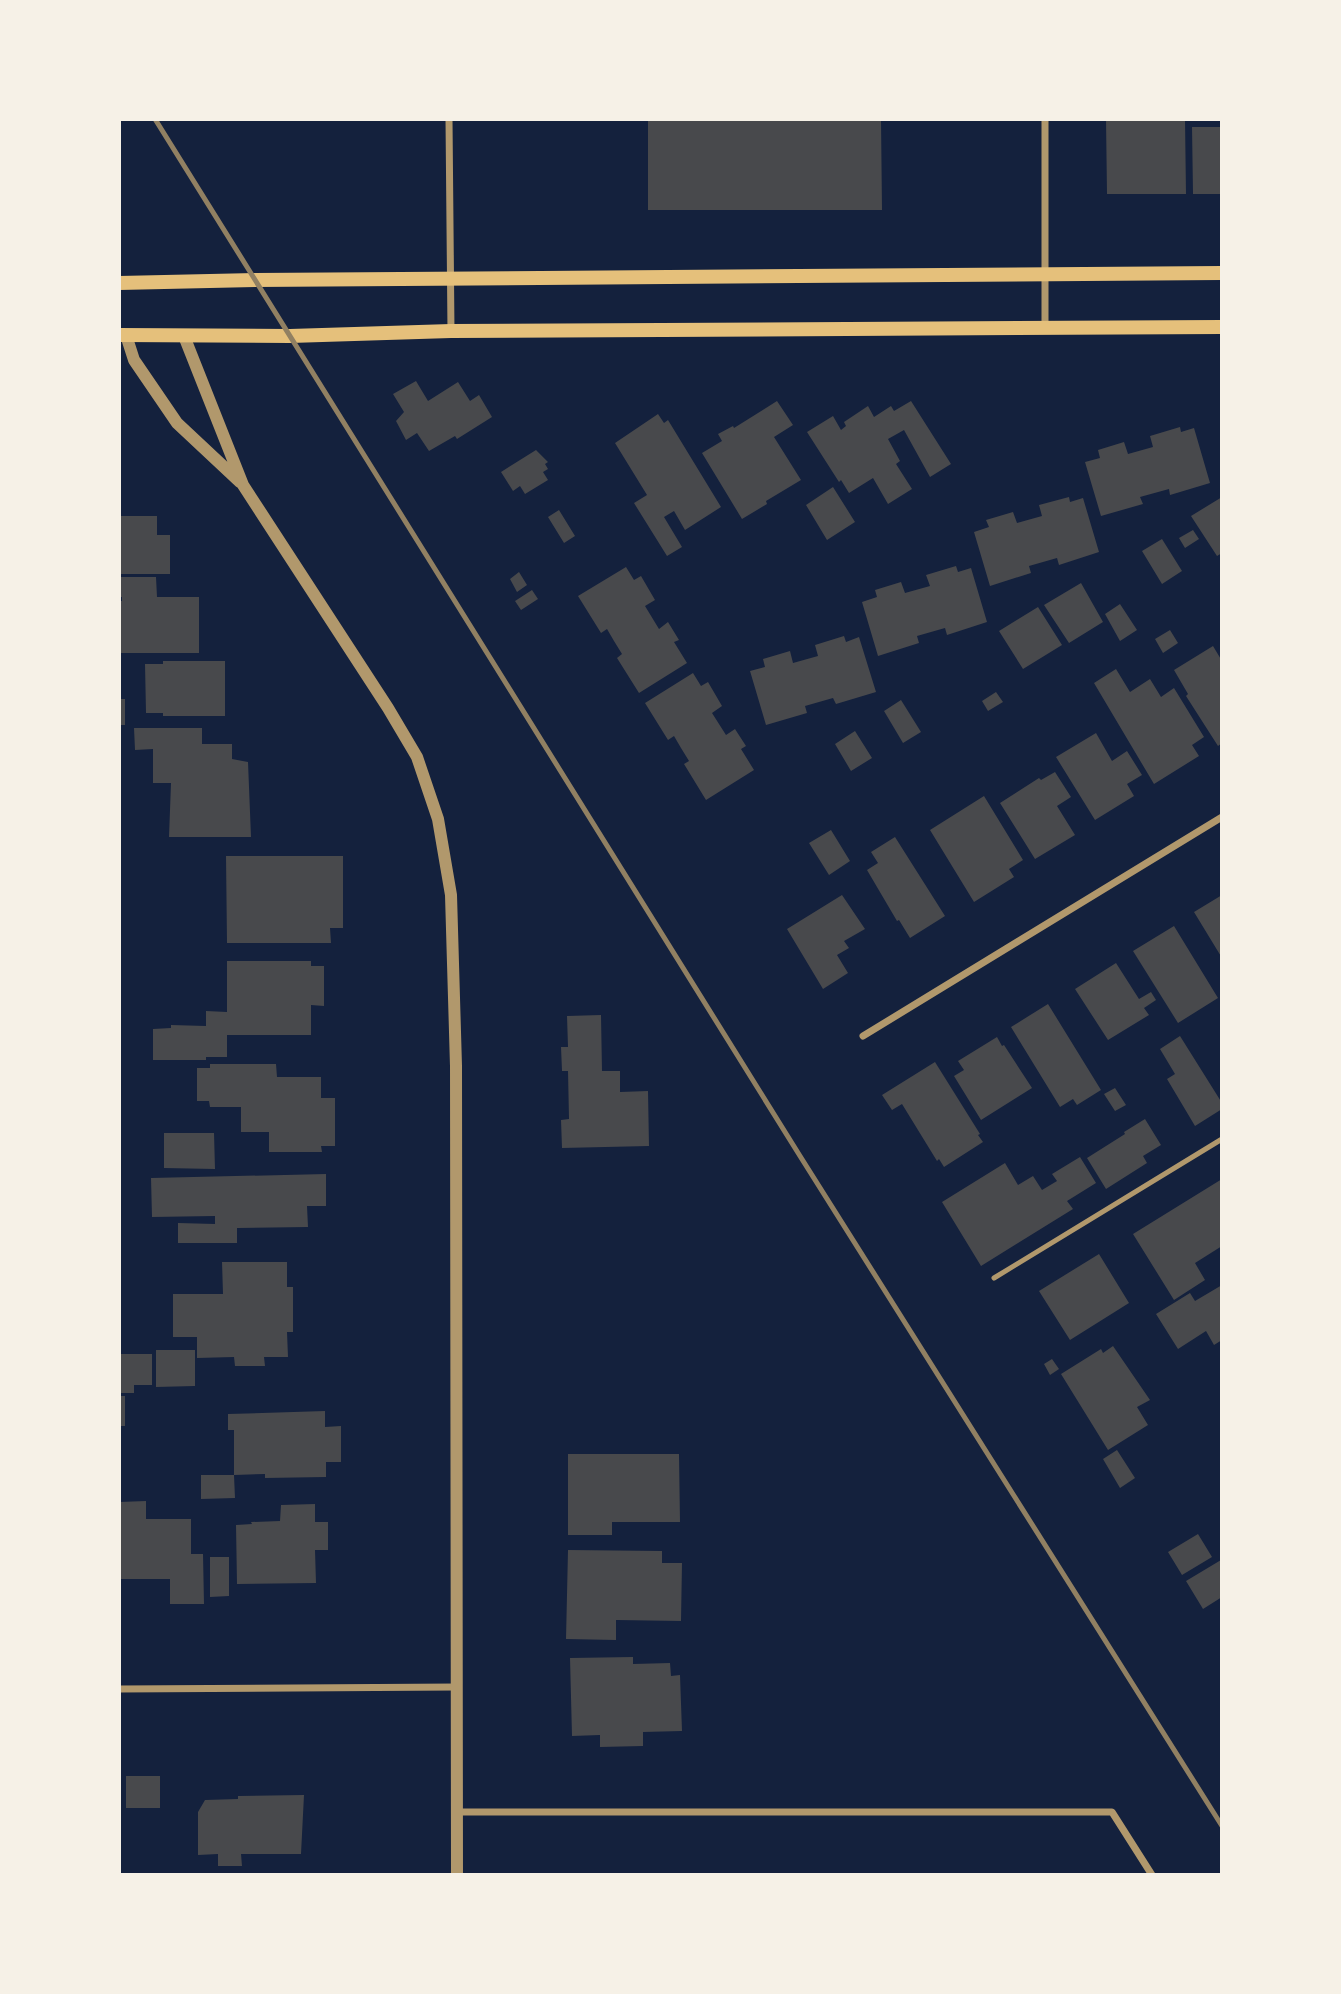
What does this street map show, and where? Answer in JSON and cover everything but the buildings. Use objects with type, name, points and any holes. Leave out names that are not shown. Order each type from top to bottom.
[{"type":"main road","points":[[119,284],[255,280],[1222,273]]},
{"type":"main road","points":[[123,335],[290,336],[451,331],[1222,327]]},
{"type":"street","points":[[449,119],[451,331]]},
{"type":"street","points":[[1045,119],[1045,328]]},
{"type":"street","points":[[123,335],[134,360],[177,423],[243,485]]},
{"type":"street","points":[[184,336],[243,485],[417,757],[438,819],[451,895],[456,1066],[457,1875]]},
{"type":"street","points":[[863,1036],[1222,817]]},
{"type":"street","points":[[119,1689],[457,1687]]},
{"type":"street","points":[[457,1812],[1112,1812],[1152,1875]]},
{"type":"lane","points":[[994,1278],[1222,1139]]},
{"type":"railway","points":[[155,119],[800,1156],[1222,1826]]}]
